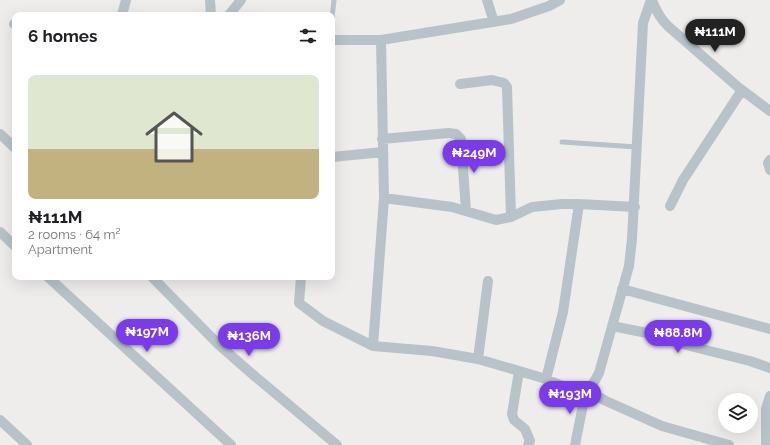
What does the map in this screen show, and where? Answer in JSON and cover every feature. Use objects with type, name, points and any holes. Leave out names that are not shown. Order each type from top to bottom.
[{"type":"street","points":[[123,12],[126,0]]},
{"type":"street","points":[[210,0],[211,12]]},
{"type":"street","points":[[232,12],[242,0]]},
{"type":"street","points":[[487,0],[494,22]]},
{"type":"street","points":[[335,40],[381,40],[511,19],[549,6],[560,0]]},
{"type":"street","points":[[652,0],[655,10],[662,20],[742,90],[770,111]]},
{"type":"street","points":[[301,280],[299,303],[323,321],[373,346],[432,351],[478,359],[546,380],[577,392],[586,390],[594,384],[599,373],[628,266],[635,207],[643,23],[652,0]]},
{"type":"street","points":[[373,346],[384,198],[381,40]]},
{"type":"street","points":[[460,84],[492,80],[504,83],[507,88],[511,217]]},
{"type":"street","points":[[670,206],[682,180],[742,90]]},
{"type":"street","points":[[382,139],[449,133],[456,134],[461,139],[466,211]]},
{"type":"street","points":[[0,134],[12,145]]},
{"type":"street","points":[[335,157],[383,152]]},
{"type":"street","points":[[770,160],[768,163],[770,170]]},
{"type":"street","points":[[384,198],[452,207],[496,220],[511,217],[532,207],[579,204],[635,207]]},
{"type":"street","points":[[546,380],[563,312],[579,204]]},
{"type":"street","points":[[0,232],[12,243]]},
{"type":"street","points":[[51,280],[230,445]]},
{"type":"street","points":[[155,280],[235,359],[338,445]]},
{"type":"street","points":[[478,359],[488,281]]},
{"type":"street","points":[[622,289],[770,329]]},
{"type":"street","points":[[612,326],[652,334],[770,368]]},
{"type":"street","points":[[519,371],[512,414],[514,420],[525,429],[530,441],[528,445]]},
{"type":"street","points":[[575,445],[586,390]]},
{"type":"street","points":[[586,390],[606,401],[662,426],[729,445]]},
{"type":"street","points":[[766,445],[766,409],[770,396]]},
{"type":"street","points":[[0,420],[27,445]]},
{"type":"lane","points":[[333,12],[334,0]]},
{"type":"lane","points":[[562,142],[637,147]]}]
